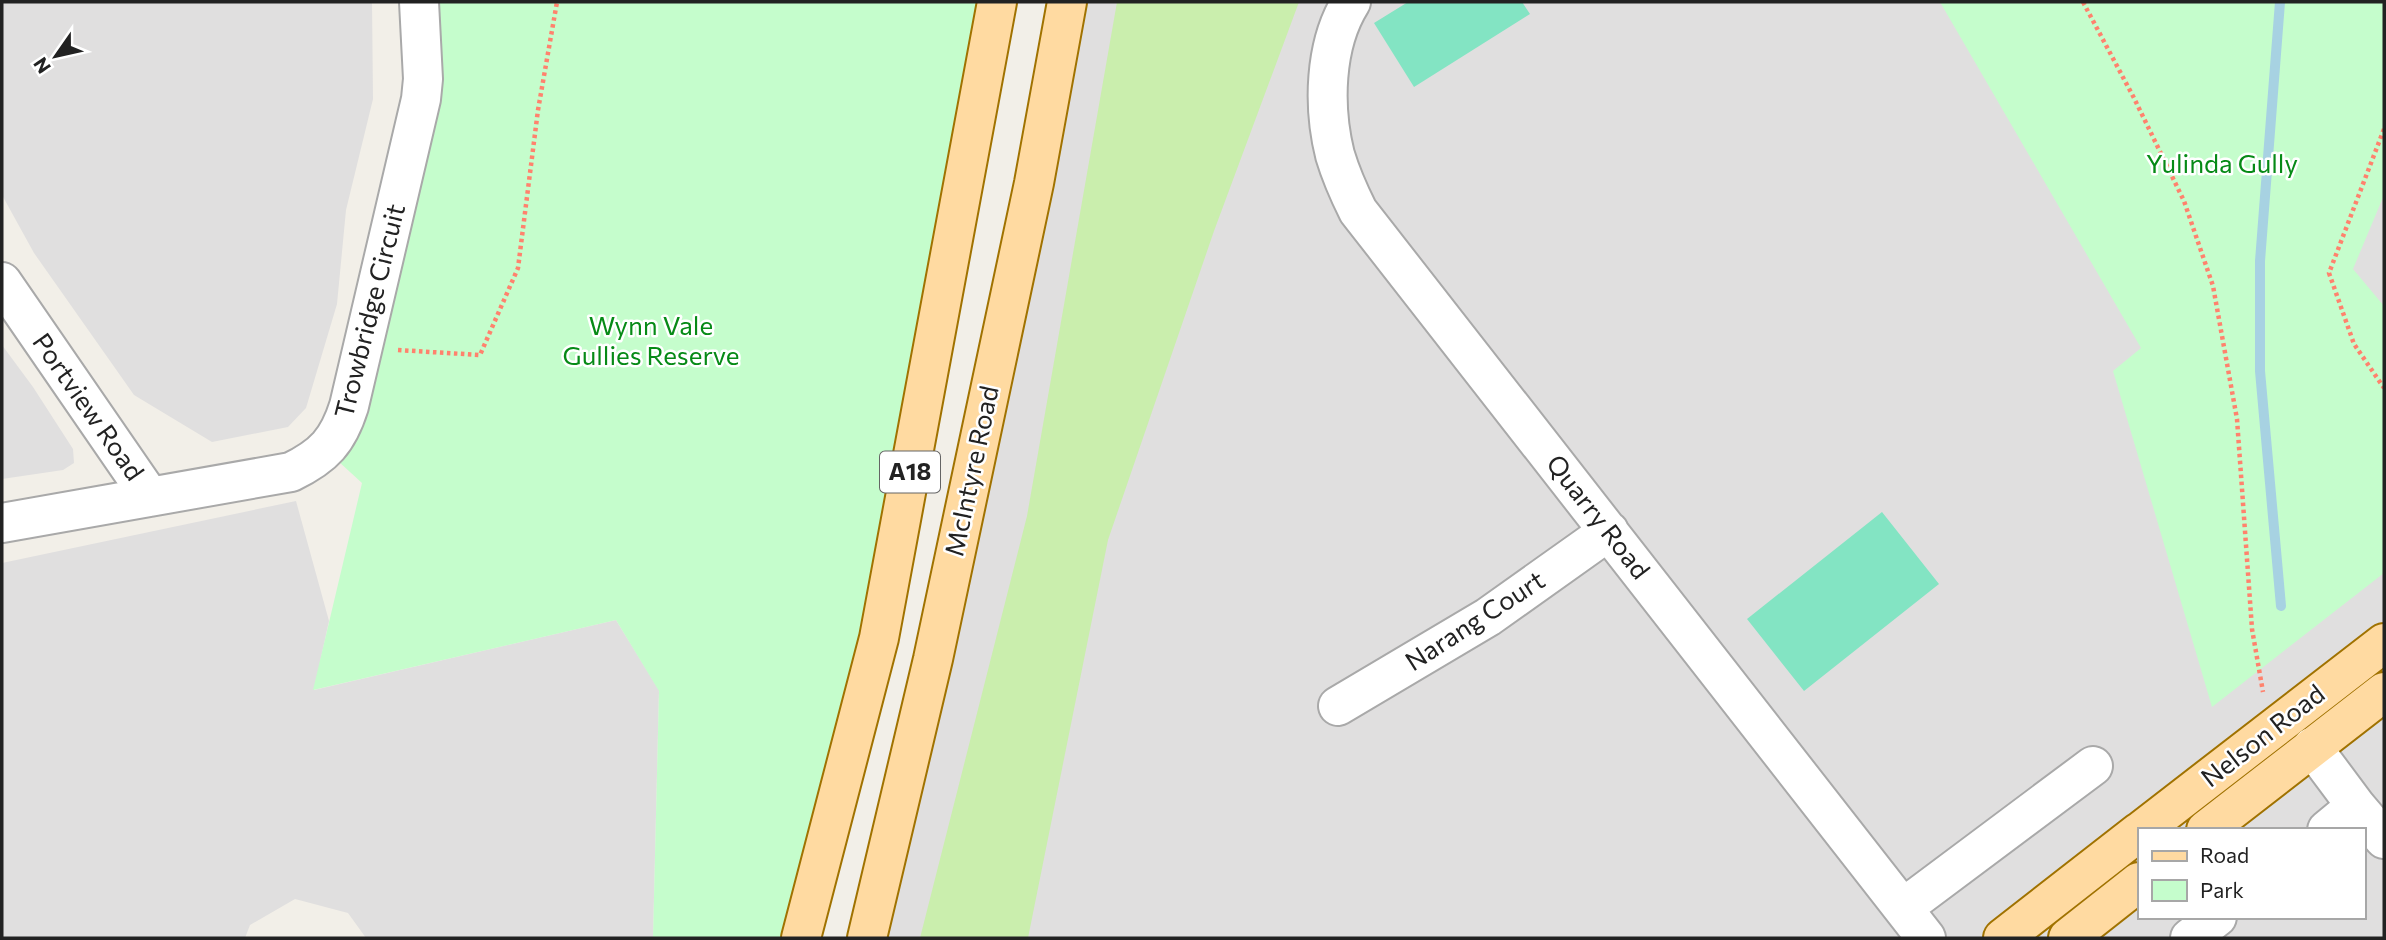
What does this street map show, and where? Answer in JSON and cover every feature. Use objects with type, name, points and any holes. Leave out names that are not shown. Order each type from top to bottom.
[{"type":"main road","name":"A18","points":[[801,938],[879,638],[998,2]]},
{"type":"main road","name":"McIntyre Road","points":[[867,938],[936,645],[1034,183],[1067,2]]},
{"type":"main road","name":"Nelson Road","points":[[2144,828],[2277,708],[2384,643]]},
{"type":"main road","name":"Nelson Road","points":[[2209,828],[2384,692]]},
{"type":"main road","points":[[2277,708],[2312,747]]},
{"type":"main road","name":"Nelson Road","points":[[2003,938],[2138,833]]},
{"type":"main road","points":[[2068,938],[2138,883]]},
{"type":"street","name":"Trowbridge Circuit","points":[[2,523],[291,472],[313,461],[326,450],[343,426],[421,99],[423,79],[419,2]]},
{"type":"street","name":"Quarry Road","points":[[1351,2],[1336,35],[1329,71],[1329,114],[1335,154],[1343,180],[1358,211],[1926,938]]},
{"type":"street","name":"Portview Road","points":[[2,282],[150,497]]},
{"type":"street","name":"Narang Court","points":[[1338,706],[1488,617],[1609,531]]},
{"type":"street","name":"Nelson Road","points":[[2312,747],[2384,839]]},
{"type":"street","points":[[1903,908],[2093,766]]},
{"type":"street","points":[[2329,828],[2356,806]]},
{"type":"street","points":[[2190,938],[2214,919]]},
{"type":"path","points":[[363,347],[480,355],[518,268],[538,110],[556,2]]},
{"type":"path","points":[[2083,2],[2184,201],[2213,286],[2237,419],[2252,629],[2277,708]]},
{"type":"path","points":[[2384,129],[2329,273],[2354,344],[2384,387]]},
{"type":"shaded area","points":[[2,2],[372,2],[373,99],[346,210],[337,304],[306,408],[288,427],[212,442],[134,395],[34,253],[2,195]]},
{"type":"shaded area","points":[[1067,2],[2384,2],[2384,938],[867,938]]},
{"type":"shaded area","points":[[2,345],[73,449],[74,463],[63,470],[2,479]]},
{"type":"shaded area","points":[[296,501],[329,621],[314,690],[616,620],[659,690],[653,938],[366,938],[348,913],[295,899],[250,925],[245,938],[2,938],[2,563]]},
{"type":"green space","name":"Wynn Vale Gullies Reserve","points":[[419,2],[997,2],[801,938],[653,938],[659,691],[616,620],[313,690],[362,483],[326,450],[343,426]]},
{"type":"green space","points":[[1117,2],[1299,2],[1214,231],[1108,540],[1028,938],[920,938],[1027,516]]},
{"type":"green space","points":[[1408,2],[1522,2],[1530,14],[1414,87],[1374,23]]},
{"type":"green space","name":"Yulinda Gully","points":[[1940,2],[2384,2],[2384,195],[2353,269],[2384,306],[2384,573],[2212,707],[2113,371],[2141,348]]},
{"type":"green space","points":[[1882,512],[1939,584],[1804,691],[1747,619]]},
{"type":"waterway","points":[[2280,2],[2260,261],[2260,371],[2281,606]]}]
